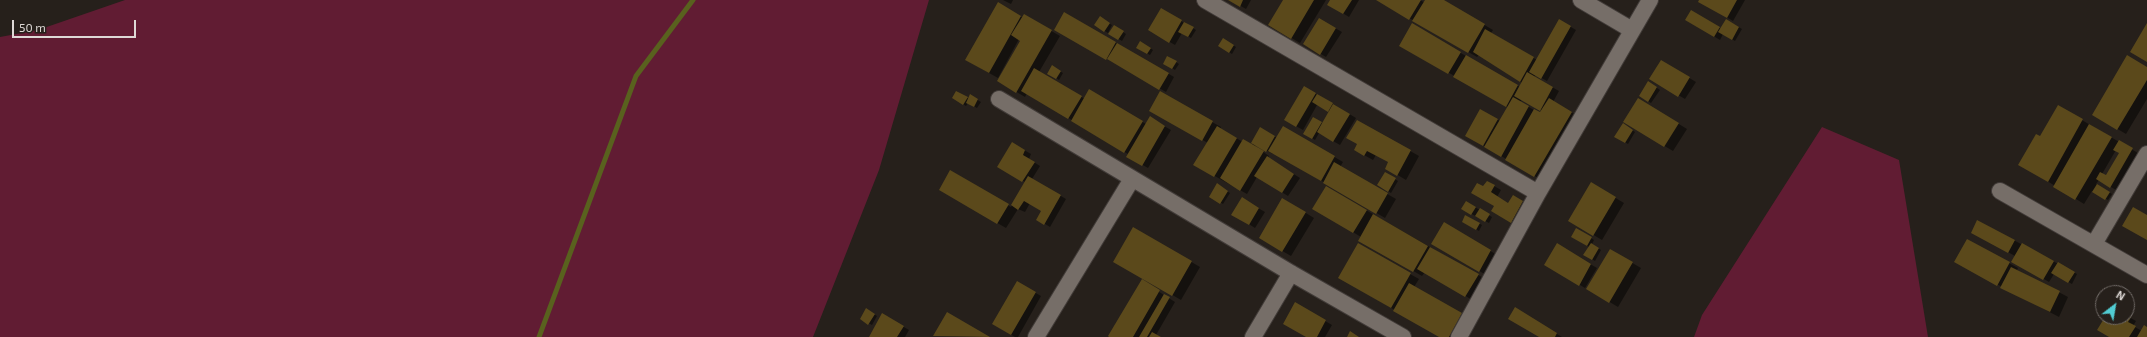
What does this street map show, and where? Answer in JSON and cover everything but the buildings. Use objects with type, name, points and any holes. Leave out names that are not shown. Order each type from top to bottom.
[{"type":"street","points":[[1205,0],[1538,193]]},
{"type":"street","points":[[1581,0],[1632,30]]},
{"type":"street","points":[[1459,337],[1538,193],[1650,0]]},
{"type":"street","points":[[999,99],[1291,274],[1403,337]]},
{"type":"street","points":[[2094,244],[2147,154]]},
{"type":"street","points":[[1036,337],[1132,179]]},
{"type":"street","points":[[2000,191],[2147,275]]},
{"type":"street","points":[[1253,337],[1291,274]]},
{"type":"shaded area","points":[[125,0],[929,0],[879,170],[813,337],[0,337],[0,37],[38,30]]},
{"type":"shaded area","points":[[1822,127],[1899,160],[1928,337],[1694,337],[1702,315]]},
{"type":"waterway","points":[[539,337],[636,76],[693,0]]}]
